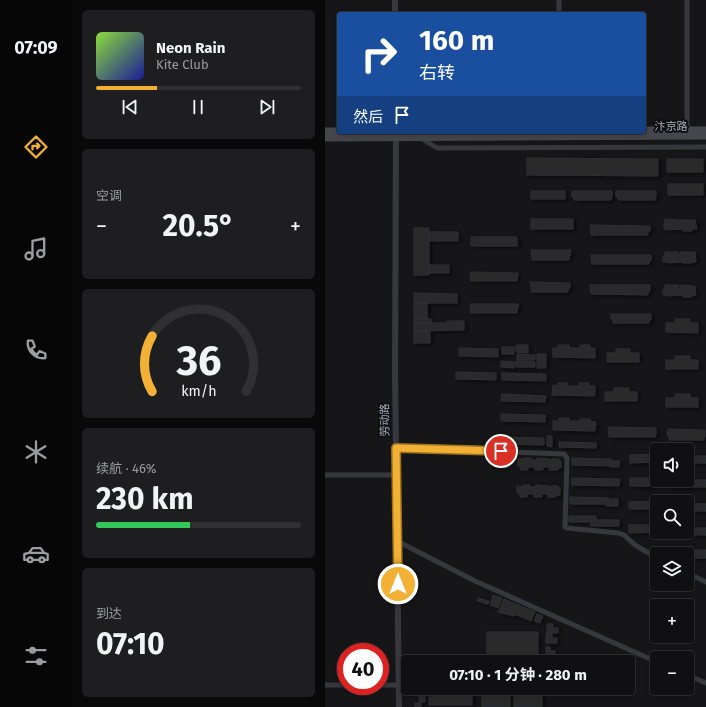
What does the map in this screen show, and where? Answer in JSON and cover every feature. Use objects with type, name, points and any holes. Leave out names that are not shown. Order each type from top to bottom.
[{"type":"main road","name":"汴京路","points":[[646,130],[706,130]]},
{"type":"main road","points":[[325,131],[337,131]]},
{"type":"main road","name":"汴京路","points":[[325,138],[396,135],[421,138],[706,136]]},
{"type":"street","points":[[395,0],[395,12]]},
{"type":"street","points":[[559,0],[559,12]]},
{"type":"street","points":[[687,0],[687,130]]},
{"type":"street","name":"劳动路","points":[[396,135],[396,474],[399,707]]},
{"type":"street","points":[[421,138],[437,148],[706,147]]},
{"type":"street","points":[[396,448],[564,454],[567,458],[565,527],[623,534],[635,545],[650,554]]},
{"type":"street","points":[[325,475],[396,474]]},
{"type":"street","points":[[397,541],[475,581],[650,659]]},
{"type":"street","points":[[694,576],[706,582]]},
{"type":"street","points":[[694,678],[706,683]]},
{"type":"street","points":[[325,685],[337,685]]},
{"type":"street","points":[[389,685],[398,685]]},
{"type":"building","points":[[527,158],[658,159],[658,176],[527,175]]},
{"type":"building","points":[[667,159],[703,159],[703,172],[667,172]]},
{"type":"building","points":[[668,184],[703,184],[703,195],[668,195]]},
{"type":"building","points":[[531,191],[565,191],[565,199],[531,199]]},
{"type":"building","points":[[572,191],[612,191],[612,197],[611,200],[574,200],[574,197],[572,197]]},
{"type":"building","points":[[616,191],[656,191],[656,197],[655,200],[618,200],[618,197],[616,197]]},
{"type":"building","points":[[531,219],[573,219],[573,229],[531,229]]},
{"type":"building","points":[[665,219],[679,220],[679,223],[680,220],[695,220],[697,229],[692,229],[692,231],[683,231],[683,229],[664,229]]},
{"type":"building","points":[[590,225],[650,226],[650,231],[648,231],[648,235],[591,235]]},
{"type":"building","points":[[414,228],[429,228],[429,275],[414,275]]},
{"type":"building","points":[[429,232],[458,232],[458,241],[429,241]]},
{"type":"building","points":[[471,237],[517,237],[517,246],[471,246]]},
{"type":"building","points":[[531,250],[571,250],[569,260],[532,260]]},
{"type":"building","points":[[665,252],[678,252],[678,256],[680,256],[680,252],[695,252],[696,262],[663,262]]},
{"type":"building","points":[[591,255],[651,255],[651,261],[649,261],[649,264],[592,264]]},
{"type":"building","points":[[429,265],[449,265],[449,273],[429,273]]},
{"type":"building","points":[[470,272],[518,273],[518,277],[517,281],[471,281]]},
{"type":"building","points":[[530,282],[570,283],[570,288],[568,288],[568,292],[532,292]]},
{"type":"building","points":[[590,285],[650,285],[650,291],[648,291],[648,295],[591,294]]},
{"type":"building","points":[[665,285],[678,285],[678,289],[680,289],[680,285],[695,286],[696,295],[692,295],[692,297],[683,297],[683,295],[663,295]]},
{"type":"building","points":[[414,293],[457,294],[457,303],[414,303]]},
{"type":"building","points":[[414,303],[427,303],[427,319],[414,318]]},
{"type":"building","points":[[470,304],[518,304],[518,309],[517,313],[471,313]]},
{"type":"building","points":[[611,314],[651,314],[651,320],[649,320],[649,323],[613,323]]},
{"type":"building","points":[[414,318],[431,319],[431,323],[414,323]]},
{"type":"building","points":[[675,319],[690,319],[690,323],[698,323],[698,333],[666,332],[666,323],[675,323]]},
{"type":"building","points":[[447,321],[464,321],[464,330],[414,331],[414,323],[447,323]]},
{"type":"building","points":[[414,331],[430,331],[430,343],[414,343]]},
{"type":"building","points":[[516,345],[528,345],[528,353],[516,352]]},
{"type":"building","points":[[558,345],[569,345],[569,348],[580,348],[580,345],[590,345],[590,348],[595,348],[595,358],[553,357],[553,348],[558,348]]},
{"type":"building","points":[[502,347],[514,347],[514,354],[502,354]]},
{"type":"building","points":[[459,348],[498,349],[498,357],[459,356]]},
{"type":"building","points":[[616,349],[630,349],[630,353],[639,353],[639,362],[607,362],[607,353],[616,353]]},
{"type":"building","points":[[517,354],[535,355],[535,360],[517,360]]},
{"type":"building","points":[[537,354],[546,354],[546,368],[537,368]]},
{"type":"building","points":[[675,356],[690,356],[690,360],[698,360],[698,369],[666,369],[666,360],[675,360]]},
{"type":"building","points":[[501,361],[515,362],[514,368],[501,367]]},
{"type":"building","points":[[516,361],[535,362],[535,367],[516,367]]},
{"type":"building","points":[[456,372],[496,373],[496,380],[456,379]]},
{"type":"building","points":[[502,373],[546,374],[546,381],[502,380]]},
{"type":"building","points":[[558,383],[568,383],[568,386],[579,386],[579,383],[589,383],[589,386],[595,386],[595,396],[552,395],[553,385],[558,386]]},
{"type":"building","points":[[614,388],[629,388],[629,392],[637,392],[637,401],[605,401],[605,392],[614,392]]},
{"type":"building","points":[[502,394],[546,396],[545,402],[501,401]]},
{"type":"building","points":[[675,394],[690,394],[690,398],[698,398],[698,407],[666,407],[666,398],[675,398]]},
{"type":"building","points":[[501,414],[545,415],[545,422],[501,421]]},
{"type":"building","points":[[559,418],[569,418],[569,421],[590,419],[590,421],[596,422],[595,431],[553,430],[553,421],[559,421]]},
{"type":"building","points":[[608,427],[656,428],[656,434],[655,437],[609,437]]},
{"type":"building","points":[[668,429],[705,430],[705,437],[704,440],[669,440],[669,436],[667,436]]},
{"type":"building","points":[[547,436],[552,436],[552,447],[547,446]]},
{"type":"building","points":[[500,437],[544,438],[544,445],[500,444]]},
{"type":"building","points":[[559,442],[596,443],[596,448],[559,447]]},
{"type":"building","points":[[650,454],[650,462],[630,463],[630,455]]},
{"type":"building","points":[[694,456],[706,456],[706,463],[694,463]]},
{"type":"building","points":[[531,458],[531,460],[537,460],[537,458],[550,460],[559,459],[559,461],[561,461],[561,468],[558,468],[558,470],[549,470],[550,467],[543,467],[543,470],[535,470],[535,467],[528,467],[528,470],[521,470],[521,467],[518,466],[518,459]]},
{"type":"building","points":[[572,458],[611,459],[611,461],[620,461],[619,467],[572,465]]},
{"type":"building","points":[[572,478],[620,479],[619,486],[572,485]]},
{"type":"building","points":[[630,478],[650,478],[650,486],[630,486]]},
{"type":"building","points":[[694,480],[706,480],[706,487],[694,487]]},
{"type":"building","points":[[523,485],[530,485],[530,487],[536,487],[536,485],[549,487],[558,486],[558,488],[560,488],[560,495],[556,495],[556,497],[548,497],[548,494],[542,494],[542,497],[534,497],[534,494],[527,494],[527,497],[520,497],[520,494],[517,493],[517,486],[523,487]]},
{"type":"building","points":[[570,497],[618,499],[618,506],[606,506],[606,504],[570,504]]},
{"type":"building","points":[[650,501],[650,509],[629,509],[629,502]]},
{"type":"building","points":[[694,503],[706,504],[706,511],[694,511]]},
{"type":"building","points":[[569,516],[596,516],[596,520],[619,520],[619,526],[591,526],[591,522],[569,522]]},
{"type":"building","points":[[629,525],[650,525],[650,532],[629,533]]},
{"type":"building","points":[[694,528],[706,528],[706,535],[694,535]]},
{"type":"building","points":[[694,550],[706,550],[706,558],[694,558]]},
{"type":"building","points":[[493,595],[502,598],[498,608],[490,605]]},
{"type":"building","points":[[478,598],[489,601],[488,604],[477,601]]},
{"type":"building","points":[[504,599],[535,612],[531,621],[514,614],[514,616],[498,612]]},
{"type":"building","points":[[537,614],[543,616],[540,623],[534,621]]},
{"type":"building","points":[[547,624],[553,624],[553,628],[558,628],[558,633],[547,633]]},
{"type":"building","points":[[487,632],[538,632],[538,655],[487,655]]},
{"type":"building","points":[[546,634],[552,634],[552,638],[557,638],[557,643],[546,643]]},
{"type":"building","points":[[546,647],[550,647],[550,651],[555,651],[555,655],[546,655]]},
{"type":"building","points":[[419,695],[425,695],[425,702],[419,702]]},
{"type":"building","points":[[429,695],[472,695],[472,705],[429,705]]},
{"type":"building","points":[[482,695],[510,695],[510,707],[482,707]]},
{"type":"building","points":[[514,695],[542,695],[542,707],[514,707]]},
{"type":"building","points":[[415,703],[421,703],[421,707],[415,707]]},
{"type":"route","points":[[398,584],[396,448],[501,451]]}]
